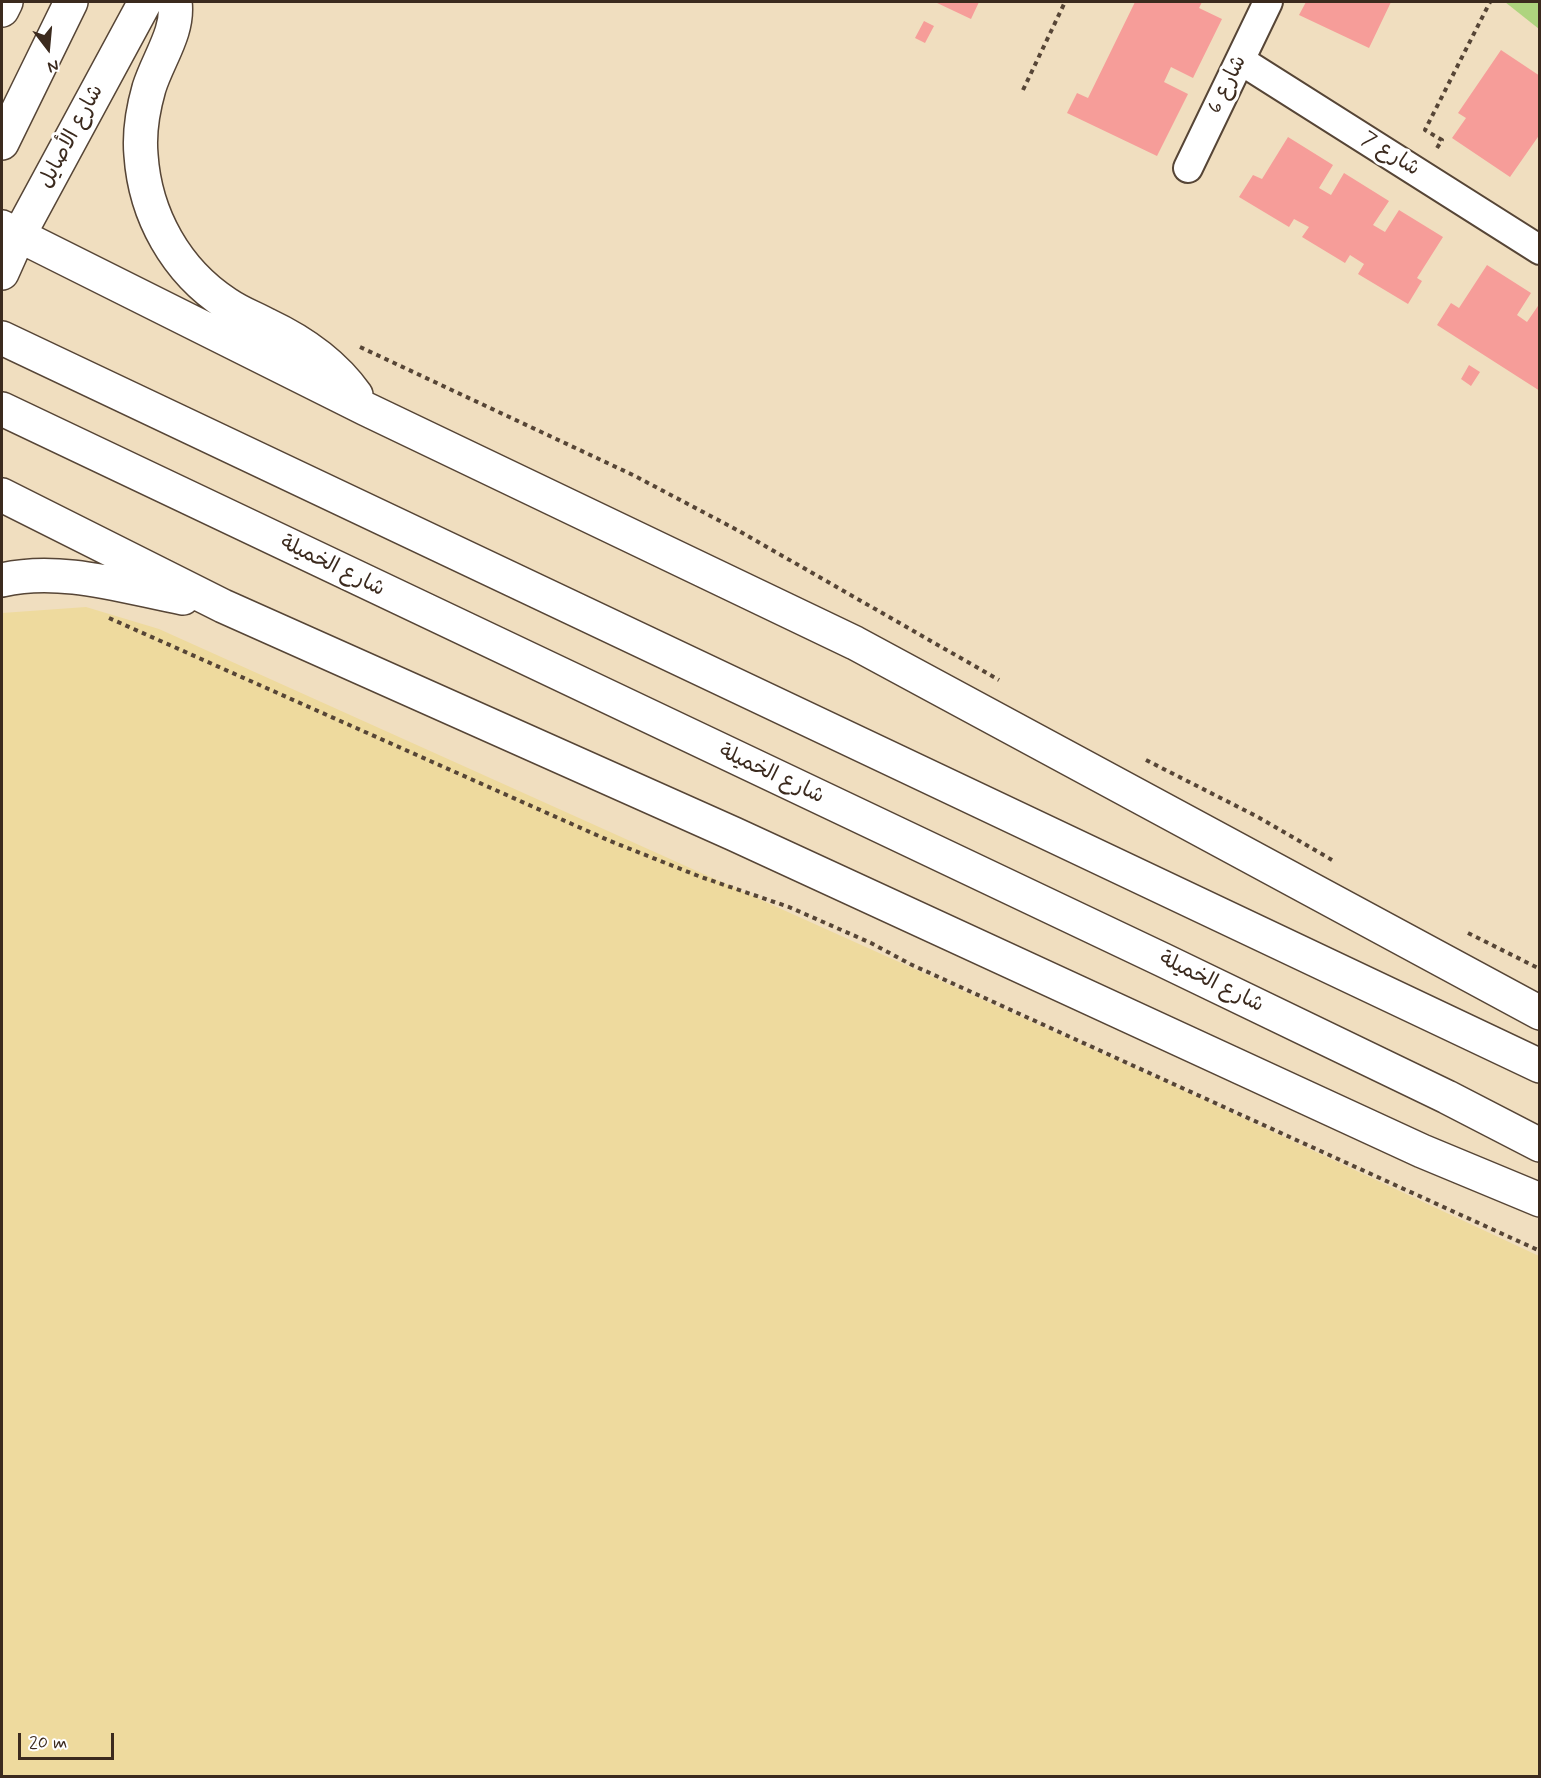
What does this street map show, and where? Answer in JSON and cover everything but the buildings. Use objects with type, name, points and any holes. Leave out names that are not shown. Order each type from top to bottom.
[{"type":"main road","points":[[2,10],[6,2]]},
{"type":"main road","points":[[2,143],[71,2]]},
{"type":"main road","name":"شارع الأصايل","points":[[2,273],[10,231],[145,2]]},
{"type":"main road","points":[[175,2],[173,28],[149,88],[141,133],[144,178],[157,221],[179,259],[209,291],[237,310],[305,346],[338,374],[366,408]]},
{"type":"main road","points":[[10,231],[366,408],[855,643],[1539,1013]]},
{"type":"main road","points":[[2,338],[1539,1066]]},
{"type":"main road","name":"شارع الخميلة","points":[[2,409],[1448,1096],[1539,1145]]},
{"type":"main road","points":[[2,495],[223,606],[734,834],[1422,1151],[1539,1200]]},
{"type":"main road","points":[[2,580],[16,576],[68,576],[223,606]]},
{"type":"street","name":"شارع 6","points":[[1188,168],[1268,2]]},
{"type":"street","name":"شارع 7","points":[[1240,60],[1539,250]]},
{"type":"path","points":[[1023,90],[1065,2]]},
{"type":"path","points":[[1420,174],[1442,140],[1425,130],[1490,2]]},
{"type":"path","points":[[350,342],[633,475],[748,537],[1001,682]]},
{"type":"path","points":[[106,617],[610,841],[830,924],[910,963],[1539,1251]]},
{"type":"path","points":[[1142,758],[1258,817],[1339,864]]},
{"type":"path","points":[[1461,930],[1539,969]]},
{"type":"green space","points":[[1505,2],[1539,2],[1539,29]]},
{"type":"sand","points":[[86,607],[159,629],[1168,1083],[1539,1256],[1539,1776],[2,1776],[2,613]]}]
